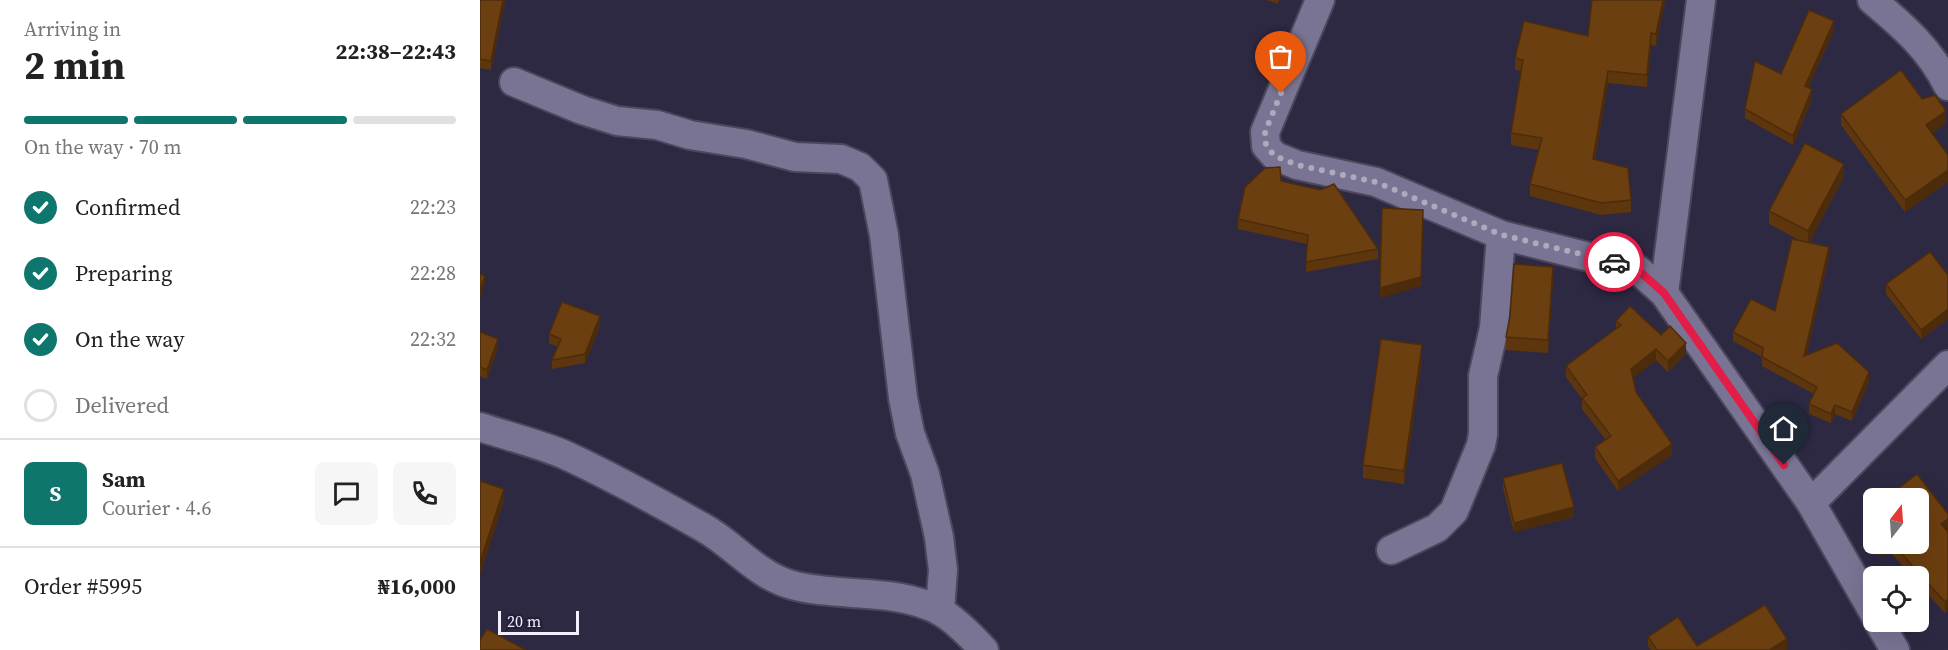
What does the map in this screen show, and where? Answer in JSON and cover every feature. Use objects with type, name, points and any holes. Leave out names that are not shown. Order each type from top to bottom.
[{"type":"street","points":[[1320,0],[1265,132],[1266,146],[1275,156],[1297,165],[1376,182],[1502,235],[1637,269],[1664,293],[1811,503],[1863,594]]},
{"type":"street","points":[[1664,293],[1701,0]]},
{"type":"street","points":[[1872,0],[1917,38],[1938,65],[1948,86]]},
{"type":"street","points":[[514,82],[582,110],[617,121],[657,125],[690,135],[746,144],[795,157],[841,159],[860,167],[873,180],[882,226],[903,398],[910,433],[926,474],[939,537],[943,570],[940,611]]},
{"type":"street","points":[[1391,550],[1437,528],[1454,511],[1481,445],[1484,434],[1483,376],[1494,328],[1502,235]]},
{"type":"street","points":[[1811,503],[1948,365]]},
{"type":"street","points":[[480,428],[561,454],[655,500],[726,541],[763,572],[789,584],[829,593],[887,596],[940,611],[984,650]]},
{"type":"street","points":[[1884,632],[1895,650]]},
{"type":"building","points":[[480,0],[503,0],[491,61],[480,59]]},
{"type":"building","points":[[1592,0],[1663,0],[1656,34],[1651,33],[1647,75],[1608,71],[1593,159],[1628,168],[1631,200],[1601,203],[1530,184],[1542,138],[1511,133],[1523,60],[1515,58],[1524,21],[1588,36]]},
{"type":"building","points":[[1809,10],[1834,21],[1805,86],[1812,89],[1793,136],[1745,109],[1755,61],[1781,74]]},
{"type":"building","points":[[1901,70],[1922,99],[1935,95],[1946,111],[1926,125],[1948,155],[1948,170],[1905,200],[1841,114]]},
{"type":"building","points":[[1805,143],[1844,164],[1808,231],[1769,211]]},
{"type":"building","points":[[1280,167],[1281,181],[1320,190],[1334,184],[1378,249],[1306,262],[1308,235],[1238,219],[1245,187],[1265,168]]},
{"type":"building","points":[[1382,208],[1423,210],[1421,277],[1380,288]]},
{"type":"building","points":[[1792,239],[1829,247],[1804,356],[1837,343],[1869,372],[1852,412],[1835,405],[1831,414],[1809,404],[1817,387],[1762,357],[1763,348],[1733,332],[1751,299],[1775,311]]},
{"type":"building","points":[[1930,252],[1948,275],[1948,309],[1921,330],[1886,284]]},
{"type":"building","points":[[1514,264],[1553,267],[1548,340],[1506,337]]},
{"type":"building","points":[[480,274],[485,276],[480,290]]},
{"type":"building","points":[[562,302],[600,316],[585,354],[552,360],[561,339],[549,334]]},
{"type":"building","points":[[1630,306],[1661,335],[1670,326],[1686,343],[1668,361],[1656,349],[1631,369],[1636,392],[1672,444],[1618,481],[1595,447],[1611,436],[1582,398],[1587,395],[1566,366],[1621,325],[1616,321]]},
{"type":"building","points":[[480,332],[498,339],[487,370],[480,367]]},
{"type":"building","points":[[1381,339],[1422,345],[1404,471],[1363,465]]},
{"type":"building","points":[[1562,463],[1574,507],[1514,523],[1503,478]]},
{"type":"building","points":[[1917,474],[1928,488],[1899,488]]},
{"type":"building","points":[[480,481],[504,489],[480,562]]},
{"type":"building","points":[[1929,489],[1948,514],[1948,519],[1941,524],[1948,532],[1948,599],[1945,602],[1929,584],[1929,566],[1913,566],[1902,554],[1929,554]]},
{"type":"building","points":[[1765,605],[1787,639],[1769,650],[1657,650],[1648,637],[1678,617],[1697,646]]},
{"type":"building","points":[[487,629],[526,650],[480,650],[480,640]]},
{"type":"way so far","points":[[1281,93],[1265,132],[1266,146],[1275,156],[1297,165],[1376,182],[1502,235],[1614,262]]},
{"type":"route","points":[[1614,262],[1637,269],[1664,293],[1784,465]]}]
